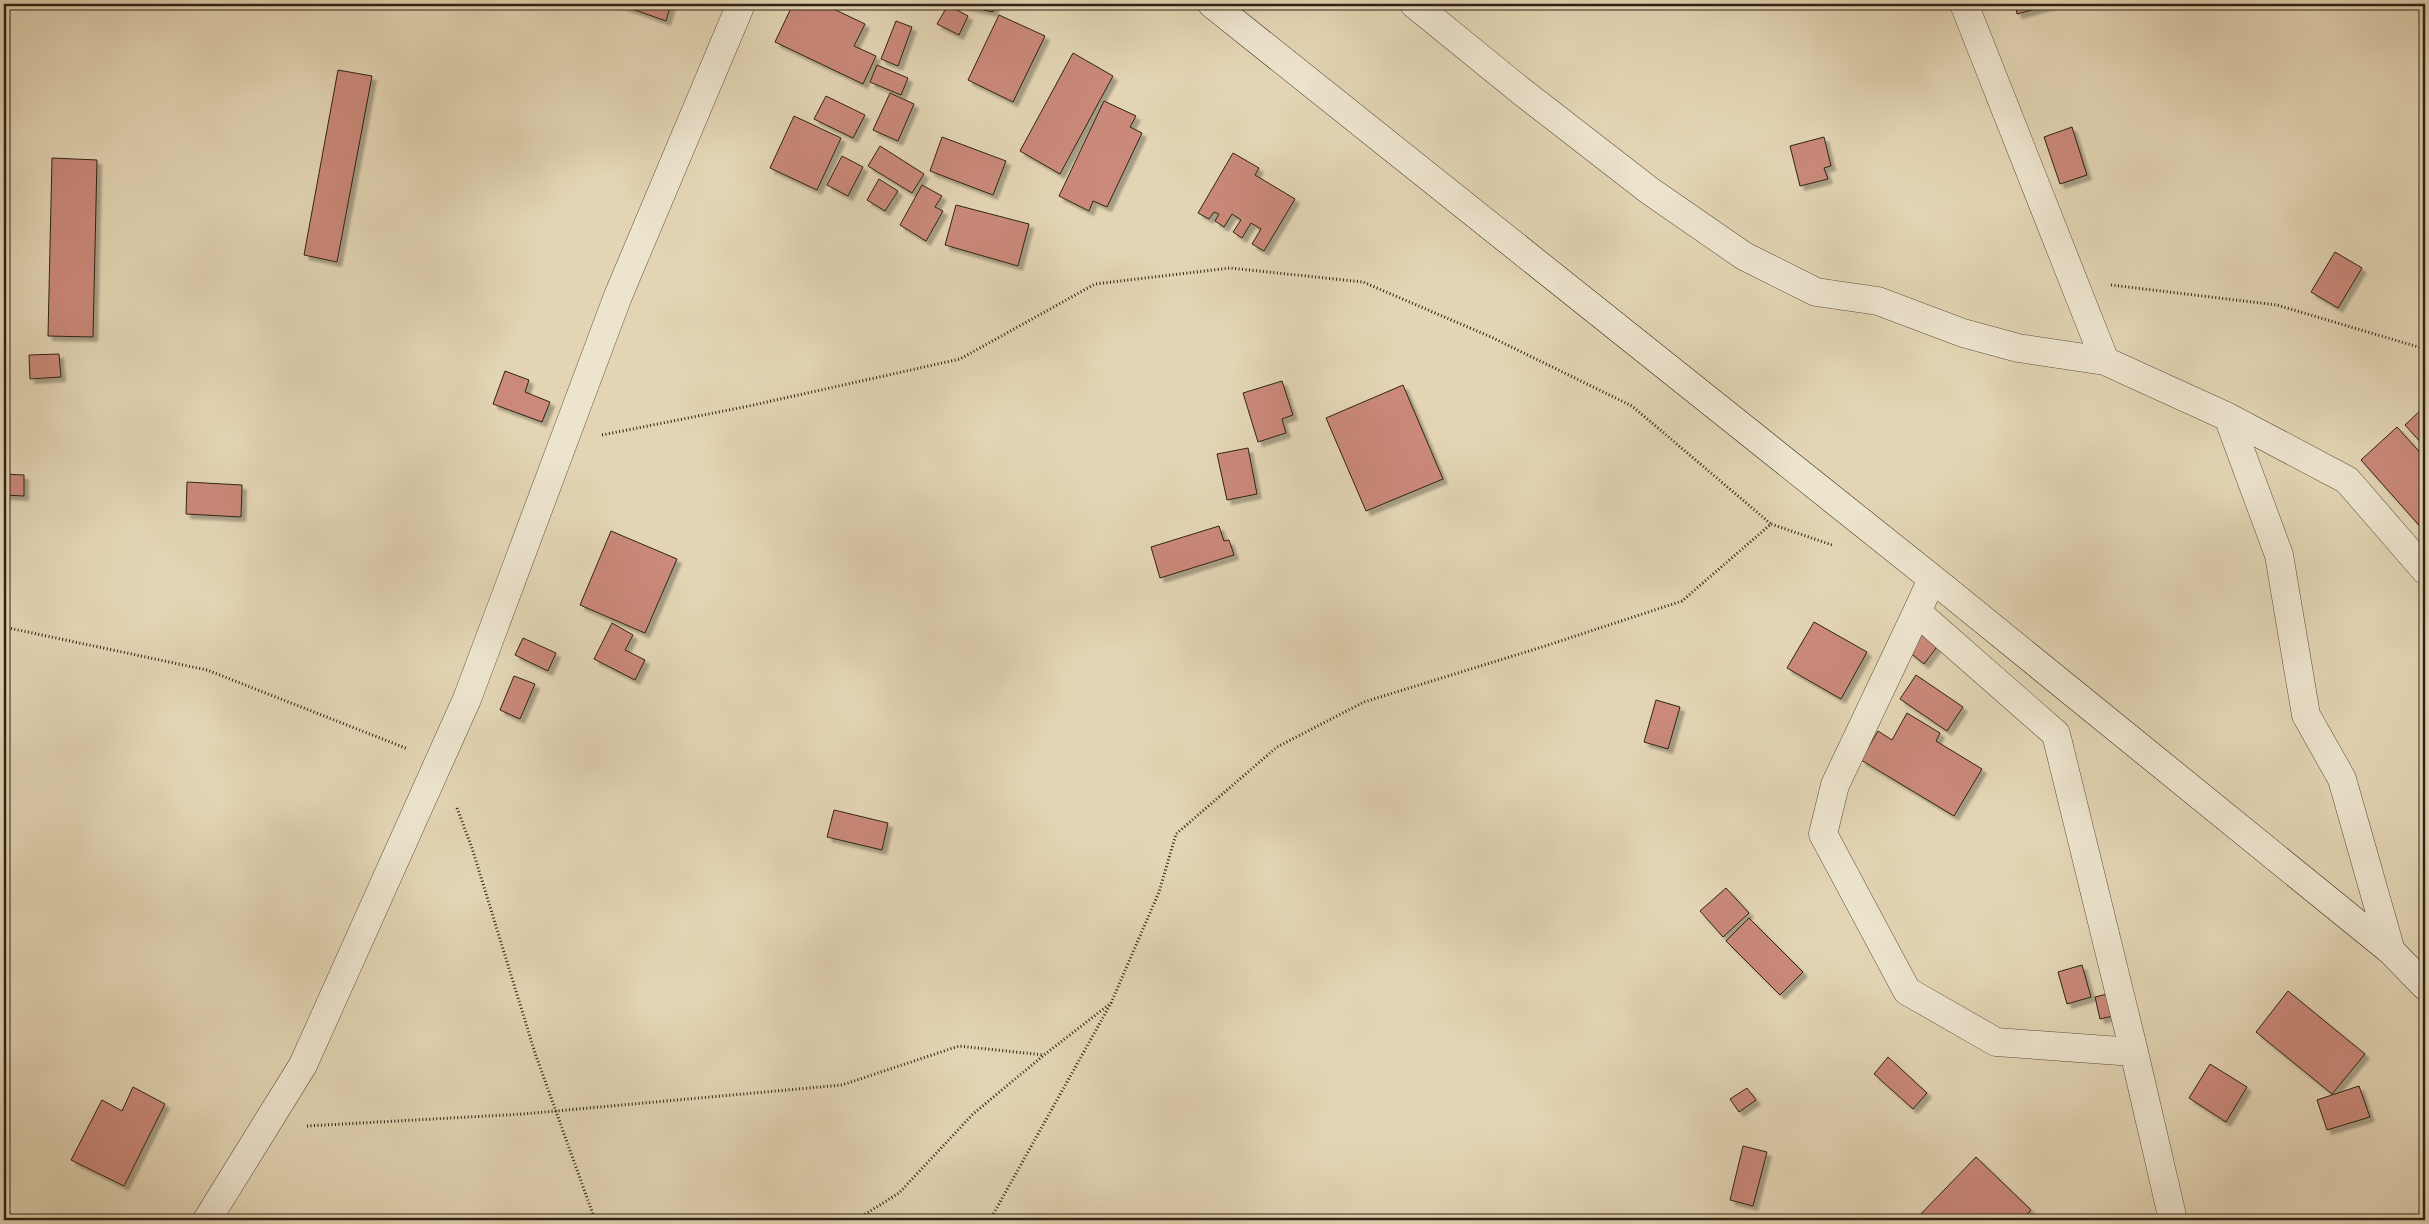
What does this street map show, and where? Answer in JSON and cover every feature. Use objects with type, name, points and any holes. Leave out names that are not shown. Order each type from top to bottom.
[{"type":"street","points":[[207,1220],[303,1065],[466,699],[618,296],[741,4]]},
{"type":"street","points":[[1212,4],[1932,579],[2392,951],[2425,986]]},
{"type":"street","points":[[1414,4],[1521,91],[1650,191],[1744,256],[1816,292],[1878,301],[1962,333],[2018,348],[2105,361],[2228,417],[2347,480],[2425,570]]},
{"type":"street","points":[[1964,4],[2105,361]]},
{"type":"street","points":[[2228,417],[2279,555],[2306,715],[2342,779],[2392,951]]},
{"type":"street","points":[[1932,579],[1835,785],[1823,834],[1907,991],[1996,1042],[2134,1052]]},
{"type":"street","points":[[1917,612],[2056,734],[2173,1220]]},
{"type":"path","points":[[563,442],[749,406],[960,359],[1095,284],[1230,268],[1363,282],[1491,337],[1632,406],[1772,524],[1838,547]]},
{"type":"path","points":[[2073,280],[2277,305],[2425,349]]},
{"type":"path","points":[[990,1220],[1111,1003],[1159,892],[1176,834],[1277,748],[1364,702],[1682,601],[1772,524]]},
{"type":"path","points":[[856,1220],[899,1193],[973,1114],[1111,1003]]},
{"type":"path","points":[[264,1128],[524,1114],[842,1085],[959,1046],[1044,1055]]},
{"type":"building","points":[[618,4],[671,4],[666,21]]},
{"type":"building","points":[[793,4],[823,4],[865,24],[854,46],[876,56],[863,84],[775,42]]},
{"type":"building","points":[[957,4],[995,4],[993,12]]},
{"type":"building","points":[[2015,4],[2054,4],[2017,14]]},
{"type":"building","points":[[948,5],[968,16],[959,35],[937,24]]},
{"type":"building","points":[[999,15],[1045,36],[1013,102],[968,80]]},
{"type":"building","points":[[896,21],[912,27],[898,66],[881,59]]},
{"type":"building","points":[[1073,53],[1113,76],[1060,174],[1020,151]]},
{"type":"building","points":[[877,65],[908,78],[901,95],[870,82]]},
{"type":"building","points":[[338,70],[372,76],[337,262],[304,255]]},
{"type":"building","points":[[890,93],[914,104],[898,141],[873,130]]},
{"type":"building","points":[[826,96],[865,115],[853,138],[814,119]]},
{"type":"building","points":[[1104,101],[1136,116],[1130,127],[1142,133],[1107,207],[1093,201],[1089,211],[1059,196]]},
{"type":"building","points":[[794,116],[841,138],[817,190],[770,168]]},
{"type":"building","points":[[2072,127],[2087,175],[2060,184],[2044,137]]},
{"type":"building","points":[[942,137],[1006,161],[993,195],[930,171]]},
{"type":"building","points":[[1824,137],[1831,166],[1824,168],[1828,179],[1800,186],[1790,146]]},
{"type":"building","points":[[880,146],[924,174],[912,193],[868,166]]},
{"type":"building","points":[[1233,153],[1259,168],[1255,175],[1295,199],[1264,251],[1252,244],[1261,229],[1251,223],[1242,238],[1233,232],[1241,220],[1232,214],[1224,227],[1215,221],[1219,214],[1214,212],[1209,219],[1198,213]]},
{"type":"building","points":[[842,156],[863,167],[848,196],[827,185]]},
{"type":"building","points":[[52,158],[97,160],[93,337],[48,336]]},
{"type":"building","points":[[879,179],[898,191],[885,211],[867,200]]},
{"type":"building","points":[[922,185],[942,196],[935,207],[943,211],[926,241],[900,225]]},
{"type":"building","points":[[956,205],[1029,224],[1018,266],[945,245]]},
{"type":"building","points":[[2335,252],[2362,268],[2338,308],[2311,292]]},
{"type":"building","points":[[59,354],[61,377],[30,379],[29,355]]},
{"type":"building","points":[[505,371],[529,380],[525,392],[550,402],[542,422],[493,404]]},
{"type":"building","points":[[1282,381],[1293,415],[1282,419],[1286,433],[1258,442],[1243,393]]},
{"type":"building","points":[[1403,385],[1443,479],[1366,511],[1326,418]]},
{"type":"building","points":[[2425,406],[2425,447],[2405,425]]},
{"type":"building","points":[[2397,427],[2425,458],[2425,532],[2361,460]]},
{"type":"building","points":[[1248,448],[1257,494],[1227,500],[1217,454]]},
{"type":"building","points":[[4,474],[24,475],[24,496],[4,495]]},
{"type":"building","points":[[187,482],[242,485],[241,517],[186,514]]},
{"type":"building","points":[[1219,526],[1224,541],[1229,540],[1234,555],[1160,578],[1151,547]]},
{"type":"building","points":[[611,531],[677,559],[645,633],[580,605]]},
{"type":"building","points":[[1814,622],[1867,652],[1841,699],[1787,668]]},
{"type":"building","points":[[612,623],[633,635],[625,650],[645,660],[635,680],[594,659]]},
{"type":"building","points":[[1919,627],[1940,643],[1924,664],[1903,647]]},
{"type":"building","points":[[523,638],[556,653],[548,671],[515,655]]},
{"type":"building","points":[[1916,675],[1963,707],[1947,731],[1900,699]]},
{"type":"building","points":[[514,676],[535,684],[520,719],[500,710]]},
{"type":"building","points":[[1656,700],[1680,707],[1668,749],[1644,742]]},
{"type":"building","points":[[1907,713],[1940,733],[1936,741],[1982,769],[1954,816],[1861,760],[1878,731],[1892,740]]},
{"type":"building","points":[[834,810],[888,823],[882,850],[827,837]]},
{"type":"building","points":[[1726,888],[1749,913],[1723,937],[1700,911]]},
{"type":"building","points":[[1749,918],[1803,972],[1780,995],[1726,941]]},
{"type":"building","points":[[2082,965],[2091,997],[2067,1004],[2058,972]]},
{"type":"building","points":[[2288,991],[2365,1054],[2332,1094],[2256,1032]]},
{"type":"building","points":[[2115,992],[2121,1014],[2100,1019],[2095,997]]},
{"type":"building","points":[[1888,1057],[1927,1093],[1913,1109],[1874,1074]]},
{"type":"building","points":[[2210,1064],[2247,1087],[2226,1122],[2189,1098]]},
{"type":"building","points":[[2359,1086],[2370,1117],[2327,1130],[2317,1100]]},
{"type":"building","points":[[133,1087],[165,1104],[124,1186],[71,1160],[102,1100],[122,1111]]},
{"type":"building","points":[[1747,1088],[1756,1100],[1739,1112],[1730,1099]]},
{"type":"building","points":[[1743,1146],[1767,1152],[1753,1206],[1730,1200]]},
{"type":"building","points":[[1976,1157],[2031,1210],[2022,1220],[1915,1220]]}]
